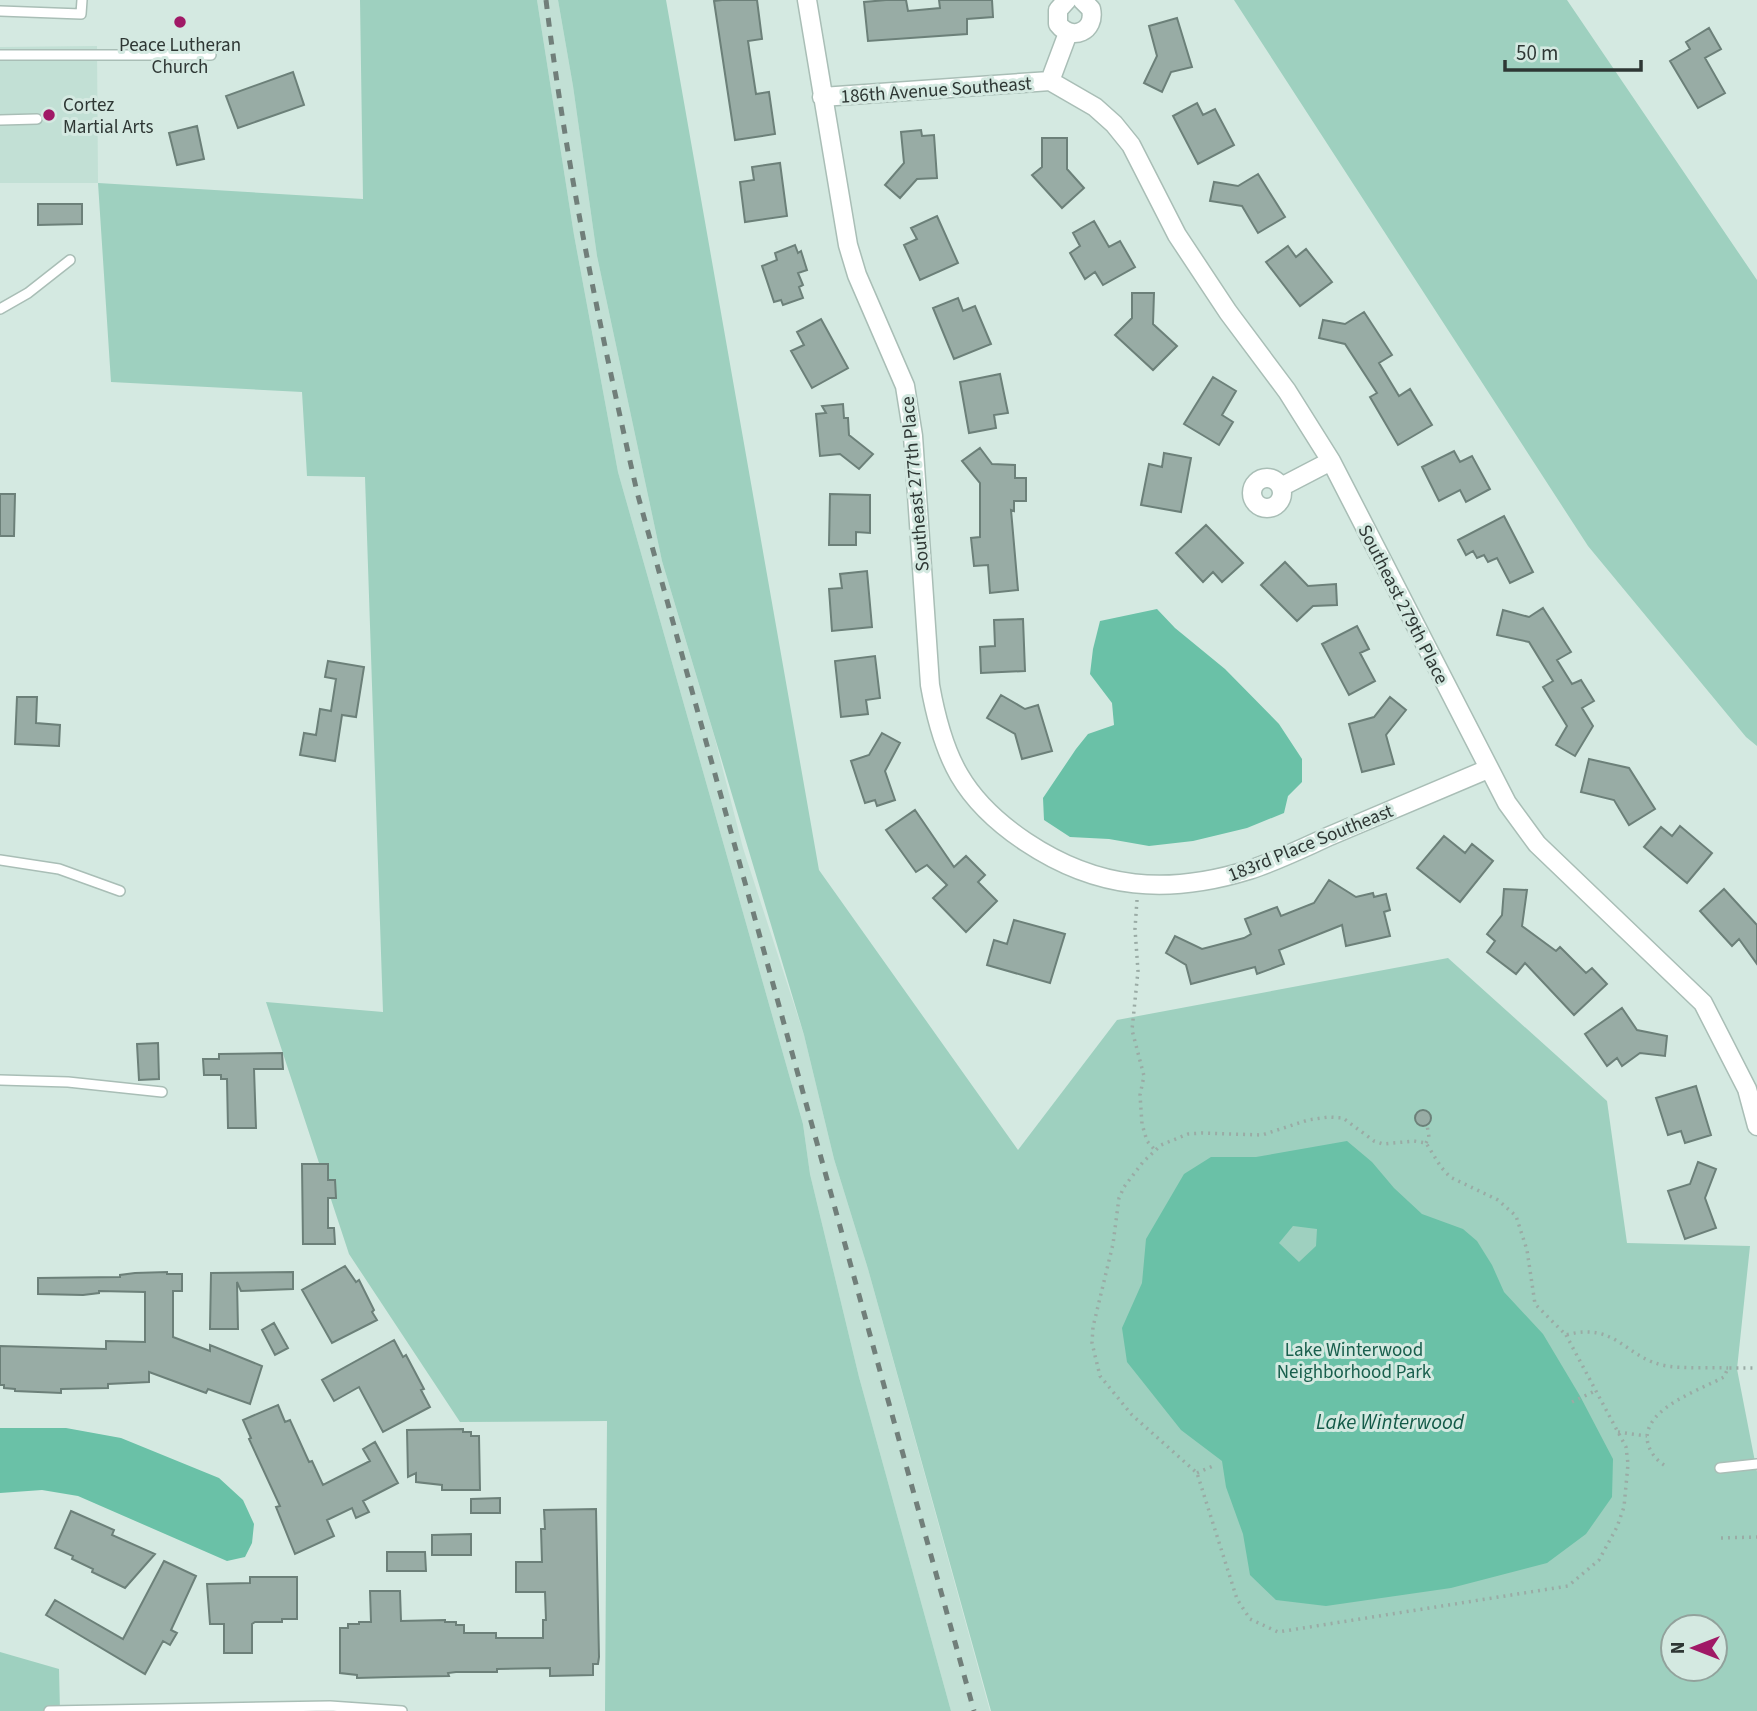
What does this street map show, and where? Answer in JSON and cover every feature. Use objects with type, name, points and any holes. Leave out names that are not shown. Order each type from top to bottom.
[{"type":"street","name":"Southeast 277th Place","points":[[807,0],[848,245],[857,275],[905,386],[913,436],[930,685],[937,722],[948,756],[980,803]]},
{"type":"street","points":[[1067,0],[1058,10],[1057,17],[1058,24],[1068,33],[1082,32],[1091,22],[1091,9],[1082,0]]},
{"type":"street","points":[[1050,81],[1068,33]]},
{"type":"street","name":"186th Avenue Southeast","points":[[822,97],[1050,81]]},
{"type":"street","name":"Southeast 279th Place","points":[[1050,81],[1095,107],[1114,124],[1131,145],[1177,235],[1228,312],[1287,391],[1331,461],[1507,803],[1537,844],[1703,1003],[1752,1086],[1757,1126]]},
{"type":"street","points":[[1280,486],[1331,461]]},
{"type":"street","name":"183rd Place Southeast","points":[[980,803],[1014,834],[1072,869],[1110,880],[1180,886],[1251,869],[1488,769]]},
{"type":"lane","points":[[0,11],[81,13],[82,0]]},
{"type":"lane","points":[[0,55],[211,55]]},
{"type":"lane","points":[[0,120],[37,119]]},
{"type":"lane","points":[[0,309],[28,293],[70,260]]},
{"type":"lane","points":[[0,860],[58,869],[120,891]]},
{"type":"lane","points":[[0,1080],[68,1082],[162,1092]]},
{"type":"lane","points":[[1720,1468],[1757,1464]]},
{"type":"lane","points":[[49,1711],[347,1706],[402,1711]]},
{"type":"path","points":[[1138,884],[1135,929],[1138,971],[1132,1030],[1144,1076],[1140,1095],[1142,1124],[1147,1141],[1155,1150]]},
{"type":"path","points":[[1329,1117],[1343,1118],[1374,1141],[1383,1144],[1414,1141],[1426,1143],[1450,1177],[1499,1200],[1516,1216],[1527,1250],[1535,1304],[1566,1335],[1626,1447],[1628,1482],[1624,1507],[1617,1527],[1599,1560],[1568,1586],[1278,1632],[1250,1619],[1237,1599],[1197,1473],[1132,1415],[1100,1376],[1092,1343],[1095,1310],[1113,1244],[1119,1198],[1124,1187],[1155,1150],[1188,1134],[1262,1135],[1308,1120],[1329,1117]]},
{"type":"path","points":[[1426,1143],[1429,1137],[1427,1125]]},
{"type":"path","points":[[1566,1335],[1581,1331],[1606,1334],[1635,1352],[1667,1366],[1757,1368]]},
{"type":"path","points":[[1664,1465],[1653,1455],[1647,1436],[1649,1425],[1665,1407],[1724,1377],[1728,1368]]},
{"type":"path","points":[[1572,1402],[1596,1390]]},
{"type":"path","points":[[1618,1432],[1647,1436]]},
{"type":"path","points":[[1197,1473],[1213,1466]]},
{"type":"path","points":[[1721,1538],[1757,1537]]},
{"type":"shaded area","points":[[537,0],[558,0],[597,256],[662,561],[714,735],[743,848],[804,1035],[834,1159],[868,1269],[990,1711],[951,1711],[859,1377],[810,1174],[803,1124],[618,472],[574,235]]},
{"type":"shaded area","name":"Cortez Martial Arts","points":[[97,46],[98,183],[0,183],[0,47]]},
{"type":"green space","points":[[360,0],[537,0],[574,235],[618,472],[803,1124],[810,1174],[859,1377],[951,1711],[605,1711],[607,1421],[460,1422],[349,1254],[266,1002],[383,1012],[365,477],[307,476],[302,392],[111,382],[98,183],[363,199]]},
{"type":"green space","name":"Lake Winterwood Neighborhood Park","points":[[558,0],[666,0],[819,870],[1018,1150],[1117,1020],[1448,958],[1607,1101],[1627,1243],[1750,1246],[1737,1369],[1757,1472],[1757,1711],[991,1711],[868,1269],[834,1159],[804,1035],[662,561],[597,256]]},
{"type":"green space","points":[[1234,0],[1567,0],[1757,280],[1757,746],[1746,737],[1588,546]]},
{"type":"green space","points":[[0,1652],[59,1669],[60,1711],[0,1711]]},
{"type":"water","points":[[1157,609],[1175,628],[1225,669],[1279,724],[1302,759],[1302,782],[1288,796],[1284,813],[1247,828],[1193,841],[1149,846],[1109,839],[1070,837],[1044,820],[1043,798],[1088,734],[1114,725],[1112,703],[1090,674],[1100,621]]},
{"type":"water","name":"Lake Winterwood","points":[[1347,1141],[1372,1162],[1394,1188],[1422,1214],[1463,1229],[1477,1241],[1504,1292],[1543,1334],[1613,1459],[1612,1497],[1586,1534],[1547,1563],[1451,1588],[1326,1606],[1276,1600],[1250,1575],[1243,1534],[1226,1487],[1222,1461],[1181,1430],[1127,1362],[1122,1328],[1142,1283],[1146,1239],[1184,1174],[1211,1157],[1256,1157]],"holes":[[[1293,1226],[1317,1229],[1316,1246],[1299,1262],[1279,1243]]]},
{"type":"water","points":[[0,1428],[66,1428],[121,1438],[219,1478],[243,1500],[254,1524],[252,1543],[245,1557],[227,1561],[78,1496],[42,1490],[0,1493]]},
{"type":"building","points":[[757,0],[762,39],[748,41],[756,94],[769,92],[775,134],[735,140],[714,1]]},
{"type":"building","points":[[906,0],[908,11],[940,8],[939,0],[992,0],[993,17],[967,19],[967,34],[868,41],[864,2]]},
{"type":"building","points":[[1177,18],[1192,67],[1171,72],[1162,92],[1144,83],[1157,56],[1149,26]]},
{"type":"building","points":[[1709,28],[1721,49],[1705,58],[1725,93],[1698,108],[1670,61],[1690,49],[1686,42]]},
{"type":"building","points":[[293,72],[304,105],[238,128],[226,96]]},
{"type":"building","points":[[1197,103],[1203,115],[1215,109],[1234,145],[1198,164],[1173,116]]},
{"type":"building","points":[[197,126],[204,159],[177,165],[169,133]]},
{"type":"building","points":[[921,130],[922,136],[934,135],[937,178],[917,179],[900,198],[885,185],[904,163],[901,132]]},
{"type":"building","points":[[1042,138],[1067,138],[1067,169],[1084,188],[1062,208],[1032,175],[1042,167]]},
{"type":"building","points":[[780,163],[787,216],[745,222],[740,182],[754,180],[752,167]]},
{"type":"building","points":[[1258,174],[1285,217],[1258,233],[1242,206],[1210,201],[1214,182],[1238,186]]},
{"type":"building","points":[[38,204],[82,204],[82,224],[38,225]]},
{"type":"building","points":[[937,216],[958,263],[920,280],[904,245],[917,239],[911,228]]},
{"type":"building","points":[[1094,221],[1109,247],[1120,241],[1135,267],[1103,285],[1095,272],[1085,279],[1070,253],[1080,246],[1073,233]]},
{"type":"building","points":[[795,245],[798,253],[801,251],[807,270],[798,273],[803,285],[799,287],[803,298],[783,305],[781,300],[774,302],[762,266],[777,260],[775,253]]},
{"type":"building","points":[[1288,246],[1296,257],[1306,249],[1332,282],[1300,306],[1266,262]]},
{"type":"building","points":[[1132,293],[1154,293],[1153,324],[1177,346],[1153,370],[1115,335],[1132,318]]},
{"type":"building","points":[[958,298],[963,311],[975,306],[991,344],[954,359],[933,308]]},
{"type":"building","points":[[1364,312],[1392,355],[1379,363],[1399,396],[1410,389],[1432,425],[1398,445],[1370,397],[1377,393],[1345,344],[1319,338],[1323,320],[1345,324]]},
{"type":"building","points":[[821,319],[848,368],[812,388],[791,351],[804,345],[797,332]]},
{"type":"building","points":[[1000,374],[1008,413],[994,415],[996,428],[969,433],[960,382]]},
{"type":"building","points":[[1213,377],[1236,391],[1222,415],[1233,422],[1219,445],[1184,424]]},
{"type":"building","points":[[843,404],[844,418],[848,418],[849,435],[873,454],[859,469],[840,454],[820,456],[816,414],[826,413],[822,406]]},
{"type":"building","points":[[980,448],[992,464],[1015,465],[1015,478],[1026,478],[1026,501],[1014,501],[1014,511],[1011,510],[1018,590],[990,593],[988,565],[974,566],[971,538],[980,537],[980,483],[962,461]]},
{"type":"building","points":[[1454,451],[1460,462],[1472,456],[1490,489],[1466,502],[1460,490],[1439,501],[1422,467]]},
{"type":"building","points":[[1164,453],[1191,458],[1181,512],[1141,505],[1149,464],[1162,467]]},
{"type":"building","points":[[0,494],[15,494],[14,536],[0,536]]},
{"type":"building","points":[[830,494],[870,495],[870,533],[856,532],[856,545],[829,545]]},
{"type":"building","points":[[1504,516],[1533,572],[1510,583],[1497,558],[1488,562],[1484,555],[1477,558],[1473,551],[1466,555],[1458,540]]},
{"type":"building","points":[[1206,525],[1243,563],[1222,582],[1213,572],[1203,582],[1176,553]]},
{"type":"building","points":[[1285,562],[1308,586],[1336,584],[1337,605],[1313,606],[1297,621],[1261,585]]},
{"type":"building","points":[[867,571],[872,627],[832,631],[829,589],[842,588],[840,574]]},
{"type":"building","points":[[1543,608],[1571,652],[1557,660],[1572,684],[1581,680],[1594,701],[1582,708],[1593,726],[1575,756],[1556,745],[1567,726],[1543,687],[1553,681],[1529,642],[1497,635],[1503,610],[1529,617]]},
{"type":"building","points":[[1023,619],[1025,671],[981,673],[980,647],[995,646],[994,620]]},
{"type":"building","points":[[1357,626],[1369,649],[1360,653],[1375,681],[1349,695],[1322,644]]},
{"type":"building","points":[[875,656],[880,698],[866,700],[868,714],[841,717],[835,661]]},
{"type":"building","points":[[328,661],[364,667],[356,717],[342,715],[335,761],[300,755],[304,733],[316,735],[320,709],[331,711],[336,679],[325,677]]},
{"type":"building","points":[[1001,695],[1025,709],[1038,705],[1052,751],[1022,759],[1015,734],[987,718]]},
{"type":"building","points":[[17,697],[37,697],[36,723],[60,725],[59,746],[15,744]]},
{"type":"building","points":[[1390,697],[1406,710],[1386,735],[1394,764],[1362,772],[1349,724],[1374,717]]},
{"type":"building","points":[[882,733],[900,743],[885,771],[895,800],[877,806],[875,800],[865,803],[851,761],[869,755]]},
{"type":"building","points":[[1589,759],[1629,768],[1655,809],[1629,825],[1614,800],[1581,792]]},
{"type":"building","points":[[915,810],[954,867],[966,856],[985,875],[978,882],[997,901],[966,932],[933,898],[947,885],[927,865],[916,872],[886,830]]},
{"type":"building","points":[[1680,826],[1712,853],[1687,883],[1644,847],[1661,827],[1672,836]]},
{"type":"building","points":[[1444,836],[1465,853],[1472,844],[1493,861],[1460,902],[1417,868]]},
{"type":"building","points":[[1329,880],[1356,897],[1373,893],[1374,897],[1386,894],[1390,910],[1384,912],[1390,936],[1346,946],[1342,925],[1279,950],[1284,964],[1257,974],[1255,967],[1191,984],[1186,965],[1166,953],[1175,936],[1202,949],[1244,938],[1251,934],[1245,919],[1277,907],[1281,916],[1314,903]]},
{"type":"building","points":[[1504,889],[1527,890],[1522,926],[1556,951],[1560,947],[1586,973],[1592,968],[1607,984],[1574,1015],[1525,963],[1516,974],[1487,952],[1495,941],[1487,934],[1502,915]]},
{"type":"building","points":[[1724,889],[1757,925],[1757,964],[1739,939],[1732,946],[1700,911]]},
{"type":"building","points":[[1014,920],[1065,934],[1050,983],[987,965],[994,940],[1007,944]]},
{"type":"building","points":[[1622,1008],[1637,1030],[1667,1036],[1665,1056],[1640,1053],[1622,1066],[1617,1058],[1607,1066],[1585,1034]]},
{"type":"building","points":[[158,1043],[159,1079],[139,1080],[137,1044]]},
{"type":"building","points":[[282,1053],[283,1069],[254,1069],[256,1128],[228,1128],[227,1079],[221,1079],[221,1075],[204,1075],[203,1059],[219,1059],[219,1054]]},
{"type":"building","points":[[1696,1086],[1711,1135],[1685,1143],[1681,1131],[1668,1135],[1656,1098]]},
{"type":"building","points":[[1423,1110],[1429,1112],[1429,1124],[1423,1126],[1417,1124],[1415,1118],[1417,1112]]},
{"type":"building","points":[[1698,1162],[1716,1169],[1705,1198],[1716,1228],[1685,1239],[1668,1191],[1690,1184]]},
{"type":"building","points":[[302,1164],[328,1164],[328,1180],[335,1180],[336,1198],[328,1198],[328,1228],[334,1228],[335,1244],[303,1244]]},
{"type":"building","points":[[345,1266],[356,1282],[359,1280],[377,1320],[332,1343],[302,1290]]},
{"type":"building","points":[[293,1272],[293,1289],[241,1291],[237,1282],[238,1329],[210,1329],[211,1273]]},
{"type":"building","points":[[135,1273],[182,1274],[182,1291],[173,1291],[173,1337],[210,1351],[210,1345],[262,1366],[250,1404],[208,1389],[206,1393],[149,1372],[149,1382],[108,1384],[108,1388],[61,1389],[61,1393],[15,1391],[0,1385],[0,1346],[106,1349],[106,1341],[145,1342],[145,1292],[38,1294],[38,1278],[120,1277]]},
{"type":"building","points":[[274,1323],[288,1348],[275,1355],[262,1330]]},
{"type":"building","points":[[394,1340],[403,1357],[406,1355],[430,1407],[383,1432],[359,1387],[334,1401],[322,1380]]},
{"type":"building","points":[[278,1405],[285,1422],[290,1420],[323,1485],[370,1461],[363,1449],[375,1442],[398,1483],[363,1501],[369,1512],[356,1518],[352,1508],[327,1520],[334,1536],[295,1554],[276,1507],[280,1506],[243,1420]]},
{"type":"building","points":[[463,1429],[463,1432],[471,1432],[471,1436],[479,1436],[480,1490],[442,1490],[442,1485],[416,1482],[416,1473],[408,1477],[407,1430]]},
{"type":"building","points":[[500,1498],[500,1513],[471,1513],[471,1499]]},
{"type":"building","points":[[596,1509],[599,1657],[598,1664],[593,1664],[593,1675],[550,1676],[550,1668],[456,1672],[448,1673],[449,1676],[357,1678],[357,1675],[340,1673],[340,1628],[348,1628],[348,1624],[371,1622],[370,1591],[400,1591],[401,1621],[445,1620],[464,1625],[464,1633],[496,1633],[496,1638],[543,1638],[543,1620],[546,1620],[545,1592],[516,1592],[516,1562],[542,1562],[541,1529],[545,1529],[544,1510]]},
{"type":"building","points":[[71,1511],[114,1530],[112,1535],[155,1554],[125,1588],[92,1572],[93,1569],[72,1559],[73,1556],[55,1548]]},
{"type":"building","points":[[471,1534],[471,1555],[432,1555],[432,1535]]},
{"type":"building","points":[[387,1552],[425,1552],[426,1571],[387,1571]]},
{"type":"building","points":[[164,1561],[196,1576],[171,1630],[177,1633],[170,1645],[163,1641],[145,1674],[46,1615],[55,1600],[123,1639]]},
{"type":"building","points":[[250,1577],[297,1577],[297,1619],[255,1622],[252,1624],[252,1653],[224,1653],[224,1624],[210,1624],[207,1584],[250,1583]]},
{"type":"railway","points":[[546,0],[563,124],[585,247],[637,492],[974,1711]]},
{"type":"place","name":"Peace Lutheran Church","points":[[180,22]]},
{"type":"place","name":"Cortez Martial Arts","points":[[49,115]]}]
